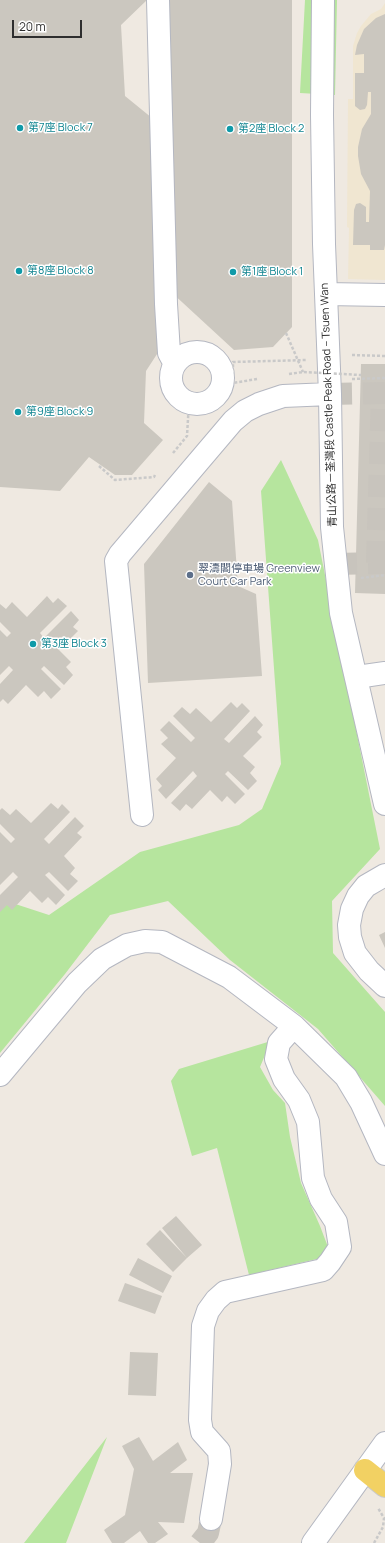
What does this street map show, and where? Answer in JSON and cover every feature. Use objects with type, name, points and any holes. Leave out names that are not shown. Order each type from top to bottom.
[{"type":"main road","points":[[365,1470],[380,1495]]},
{"type":"street","points":[[158,0],[166,304],[169,353],[175,364]]},
{"type":"street","name":"青山公路－荃灣段 Castle Peak Road – Tsuen Wan","points":[[323,0],[322,123],[330,394],[332,527],[341,613],[357,677],[385,804]]},
{"type":"street","points":[[326,294],[385,295]]},
{"type":"street","points":[[188,353],[206,353],[220,364],[223,373],[223,382],[220,390],[214,397],[206,402],[198,404],[189,402],[176,394],[173,387],[171,379],[175,364],[181,357],[188,353]]},
{"type":"street","points":[[142,814],[116,561],[120,554],[233,421],[245,411],[259,404],[283,396],[330,394]]},
{"type":"street","points":[[357,677],[385,673]]},
{"type":"street","points":[[385,875],[366,886],[358,896],[352,909],[349,925],[350,937],[356,953],[368,971],[385,986]]},
{"type":"street","points":[[0,1075],[77,983],[102,959],[127,945],[145,941],[162,942],[229,977],[294,1026],[346,1078],[361,1102],[385,1154]]},
{"type":"street","points":[[211,1519],[220,1464],[219,1451],[202,1432],[200,1420],[203,1326],[208,1311],[216,1300],[225,1292],[323,1270],[340,1247],[336,1222],[321,1199],[312,1178],[308,1122],[299,1100],[284,1079],[276,1059],[279,1043],[294,1026]]},
{"type":"street","points":[[313,1543],[385,1443]]},
{"type":"path","points":[[286,333],[303,372]]},
{"type":"path","points":[[351,355],[385,356]]},
{"type":"path","points":[[239,382],[233,383],[233,362],[308,360]]},
{"type":"path","points":[[289,374],[303,372],[361,375]]},
{"type":"path","points":[[352,379],[385,378]]},
{"type":"path","points":[[173,454],[187,436],[189,402]]},
{"type":"path","points":[[99,466],[115,480],[154,477],[158,471]]},
{"type":"path","points":[[359,579],[364,576],[385,576]]},
{"type":"path","points":[[374,1543],[383,1527],[384,1518],[380,1495]]},
{"type":"shaded area","points":[[385,3],[385,280],[348,279],[348,99],[353,99],[353,46],[361,26],[371,14],[381,9]]},
{"type":"green space","points":[[305,0],[337,0],[335,95],[300,93]]},
{"type":"green space","points":[[281,460],[318,540],[380,849],[332,901],[333,953],[385,1012],[385,1106],[318,1029],[230,960],[168,901],[110,915],[65,974],[0,1053],[0,899],[49,915],[140,852],[239,825],[262,809],[281,764],[261,491]]},
{"type":"green space","points":[[271,1041],[260,1067],[273,1090],[285,1103],[290,1137],[301,1183],[328,1247],[321,1258],[249,1275],[217,1148],[192,1156],[171,1081],[179,1069]]},
{"type":"green space","points":[[107,1437],[66,1543],[24,1543]]},
{"type":"building","points":[[0,0],[147,0],[121,25],[125,96],[152,118],[159,351],[146,371],[144,423],[163,440],[132,475],[115,475],[89,457],[60,491],[0,487]]},
{"type":"building","points":[[165,0],[292,0],[292,327],[273,347],[234,350],[170,291]]},
{"type":"building","points":[[385,14],[385,245],[384,250],[370,250],[370,245],[353,245],[354,210],[356,204],[360,203],[366,207],[366,222],[369,222],[370,191],[361,174],[358,147],[362,129],[371,114],[371,92],[368,92],[367,105],[365,109],[360,110],[355,106],[355,73],[364,73],[364,54],[355,55],[357,45],[364,29],[376,18]]},
{"type":"building","points":[[361,364],[385,364],[385,594],[355,593]]},
{"type":"building","name":"翠濤閣停車場 Greenview Court Car Park","points":[[209,482],[232,501],[238,586],[256,594],[262,676],[148,683],[144,564]]},
{"type":"building","name":"第3座 Block 3","points":[[47,596],[53,603],[58,598],[67,606],[40,633],[44,638],[71,611],[79,620],[73,627],[78,631],[59,650],[71,662],[66,667],[73,675],[64,685],[44,666],[41,669],[61,689],[51,699],[44,691],[38,697],[26,685],[8,704],[3,699],[0,702],[0,684],[13,670],[9,666],[0,675],[0,630],[7,637],[11,633],[0,622],[0,604],[6,609],[12,602],[27,617]]},
{"type":"building","points":[[231,702],[237,708],[242,703],[250,711],[224,739],[229,743],[255,716],[263,725],[257,732],[262,737],[243,756],[255,767],[250,773],[257,781],[248,790],[228,771],[225,774],[245,794],[235,804],[227,796],[222,802],[210,790],[192,809],[186,804],[180,811],[171,803],[197,776],[193,771],[166,799],[158,790],[162,786],[156,779],[176,758],[161,744],[168,738],[160,730],[169,721],[191,742],[195,738],[173,716],[182,707],[190,714],[196,708],[211,722]]},
{"type":"building","points":[[51,803],[58,809],[62,804],[70,812],[44,839],[49,844],[75,817],[84,826],[77,833],[82,837],[64,856],[75,868],[70,874],[78,881],[68,891],[49,872],[45,875],[65,895],[56,905],[48,897],[42,903],[30,891],[12,910],[7,905],[0,912],[0,895],[18,877],[13,872],[0,885],[0,832],[11,843],[15,839],[0,824],[0,810],[2,808],[10,815],[16,809],[31,823]]},
{"type":"building","points":[[385,932],[385,948],[379,935]]},
{"type":"building","points":[[176,1216],[202,1245],[187,1258],[162,1228]]},
{"type":"building","points":[[160,1230],[187,1258],[173,1272],[146,1244]]},
{"type":"building","points":[[138,1258],[172,1276],[163,1293],[129,1275]]},
{"type":"building","points":[[125,1283],[162,1296],[155,1314],[118,1301]]},
{"type":"building","points":[[130,1352],[158,1353],[156,1396],[128,1395]]},
{"type":"building","points":[[139,1437],[153,1461],[178,1442],[187,1460],[170,1473],[193,1473],[184,1523],[158,1522],[168,1534],[155,1543],[148,1543],[140,1531],[124,1543],[112,1543],[104,1530],[125,1515],[134,1469],[122,1446]]},
{"type":"tunnel","points":[[377,563],[382,393]]},
{"type":"tunnel","points":[[330,394],[385,393]]},
{"type":"tunnel","points":[[335,564],[385,563]]},
{"type":"tunnel","points":[[200,1543],[208,1533],[211,1519]]},
{"type":"place","name":"第7座 Block 7","points":[[20,128]]},
{"type":"place","name":"第2座 Block 2","points":[[230,129]]},
{"type":"place","name":"第8座 Block 8","points":[[19,271]]},
{"type":"place","name":"第1座 Block 1","points":[[233,272]]},
{"type":"place","name":"第9座 Block 9","points":[[18,412]]},
{"type":"place","name":"翠濤閣停車場 Greenview Court Car Park","points":[[190,575]]},
{"type":"place","name":"第3座 Block 3","points":[[33,644]]}]
